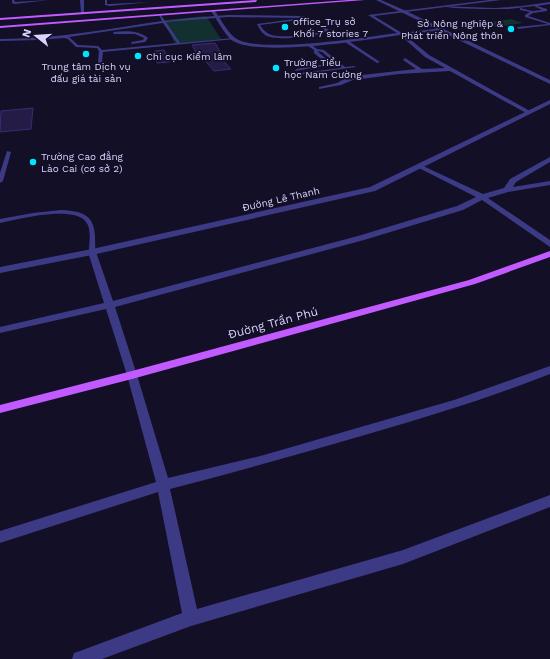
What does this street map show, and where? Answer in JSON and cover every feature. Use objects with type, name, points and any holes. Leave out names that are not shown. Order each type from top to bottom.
[{"type":"main road","points":[[0,20],[262,0]]},
{"type":"main road","points":[[0,20],[293,0]]},
{"type":"main road","points":[[0,26],[340,0]]},
{"type":"main road","points":[[0,26],[363,0]]},
{"type":"main road","name":"Đường Trần Phú","points":[[0,409],[132,375],[472,282],[550,254]]},
{"type":"street","points":[[82,0],[83,13]]},
{"type":"street","points":[[378,0],[403,10],[550,82]]},
{"type":"street","points":[[499,0],[370,15],[401,34],[427,56],[528,112]]},
{"type":"street","points":[[213,11],[219,17],[233,39],[243,43],[267,47],[309,45],[442,29]]},
{"type":"street","points":[[405,59],[421,71]]},
{"type":"street","points":[[322,88],[339,84],[348,79],[399,72],[450,69]]},
{"type":"street","name":"Đường Lê Thanh","points":[[0,270],[92,252],[364,191],[380,186],[550,102]]},
{"type":"street","points":[[507,190],[513,181],[550,159]]},
{"type":"street","points":[[419,166],[482,197],[550,244]]},
{"type":"street","points":[[0,330],[109,304],[361,238],[460,208],[482,197],[507,190],[550,183]]},
{"type":"street","points":[[92,252],[132,375],[162,485],[191,618]]},
{"type":"street","points":[[0,537],[162,485],[264,460],[454,404],[550,370]]},
{"type":"street","points":[[80,659],[191,618],[403,557],[550,501]]},
{"type":"lane","points":[[14,0],[13,2],[15,3],[48,0]]},
{"type":"lane","points":[[105,1],[131,0]]},
{"type":"lane","points":[[105,1],[106,4],[110,5],[149,1],[150,8]]},
{"type":"lane","points":[[440,6],[481,10],[517,8],[550,3]]},
{"type":"lane","points":[[532,6],[546,10]]},
{"type":"lane","points":[[517,8],[532,12],[550,10]]},
{"type":"lane","points":[[532,12],[526,16],[550,24]]},
{"type":"lane","points":[[160,15],[178,43]]},
{"type":"lane","points":[[67,38],[155,22],[219,17],[288,16],[307,18],[325,27],[327,30],[324,32],[301,36],[273,36],[266,34],[258,24],[278,20],[307,18]]},
{"type":"lane","points":[[147,28],[153,26],[155,22]]},
{"type":"lane","points":[[518,28],[550,24]]},
{"type":"lane","points":[[134,33],[140,30]]},
{"type":"lane","points":[[0,40],[67,38],[134,33],[142,35],[146,39],[128,43]]},
{"type":"lane","points":[[67,38],[78,47],[98,47],[121,44]]},
{"type":"lane","points":[[101,50],[233,39]]},
{"type":"lane","points":[[346,41],[378,62]]},
{"type":"lane","points":[[309,45],[316,50],[323,51],[344,68]]},
{"type":"lane","points":[[95,66],[100,62],[101,50],[98,47]]},
{"type":"lane","points":[[316,50],[315,52],[336,69]]},
{"type":"lane","points":[[296,70],[330,64]]},
{"type":"lane","points":[[300,74],[354,67]]},
{"type":"lane","points":[[0,181],[9,152]]},
{"type":"lane","points":[[0,221],[67,211],[80,214],[88,220],[92,228],[92,252]]},
{"type":"green space","points":[[206,16],[221,39],[178,44],[174,42],[164,20]]},
{"type":"green space","points":[[511,19],[523,23],[496,27],[485,23]]},
{"type":"building","points":[[215,43],[223,57],[220,57],[231,69],[214,71],[203,58],[199,58],[192,45]]},
{"type":"building","points":[[164,50],[170,62],[157,63],[155,51]]},
{"type":"building","points":[[33,108],[31,129],[0,132],[1,111]]},
{"type":"place","name":"office_Trụ sở Khối 7 stories 7","points":[[285,27]]},
{"type":"place","name":"Sở Nông nghiệp & Phát triển Nông thôn","points":[[511,29]]},
{"type":"place","name":"Trung tâm Dịch vụ đấu giá tài sản","points":[[86,54]]},
{"type":"place","name":"Chi cục Kiểm lâm","points":[[138,56]]},
{"type":"place","name":"Trường Tiểu học Nam Cường","points":[[276,68]]},
{"type":"place","name":"Trường Cao đẳng Lào Cai (cơ sở 2)","points":[[33,162]]}]
